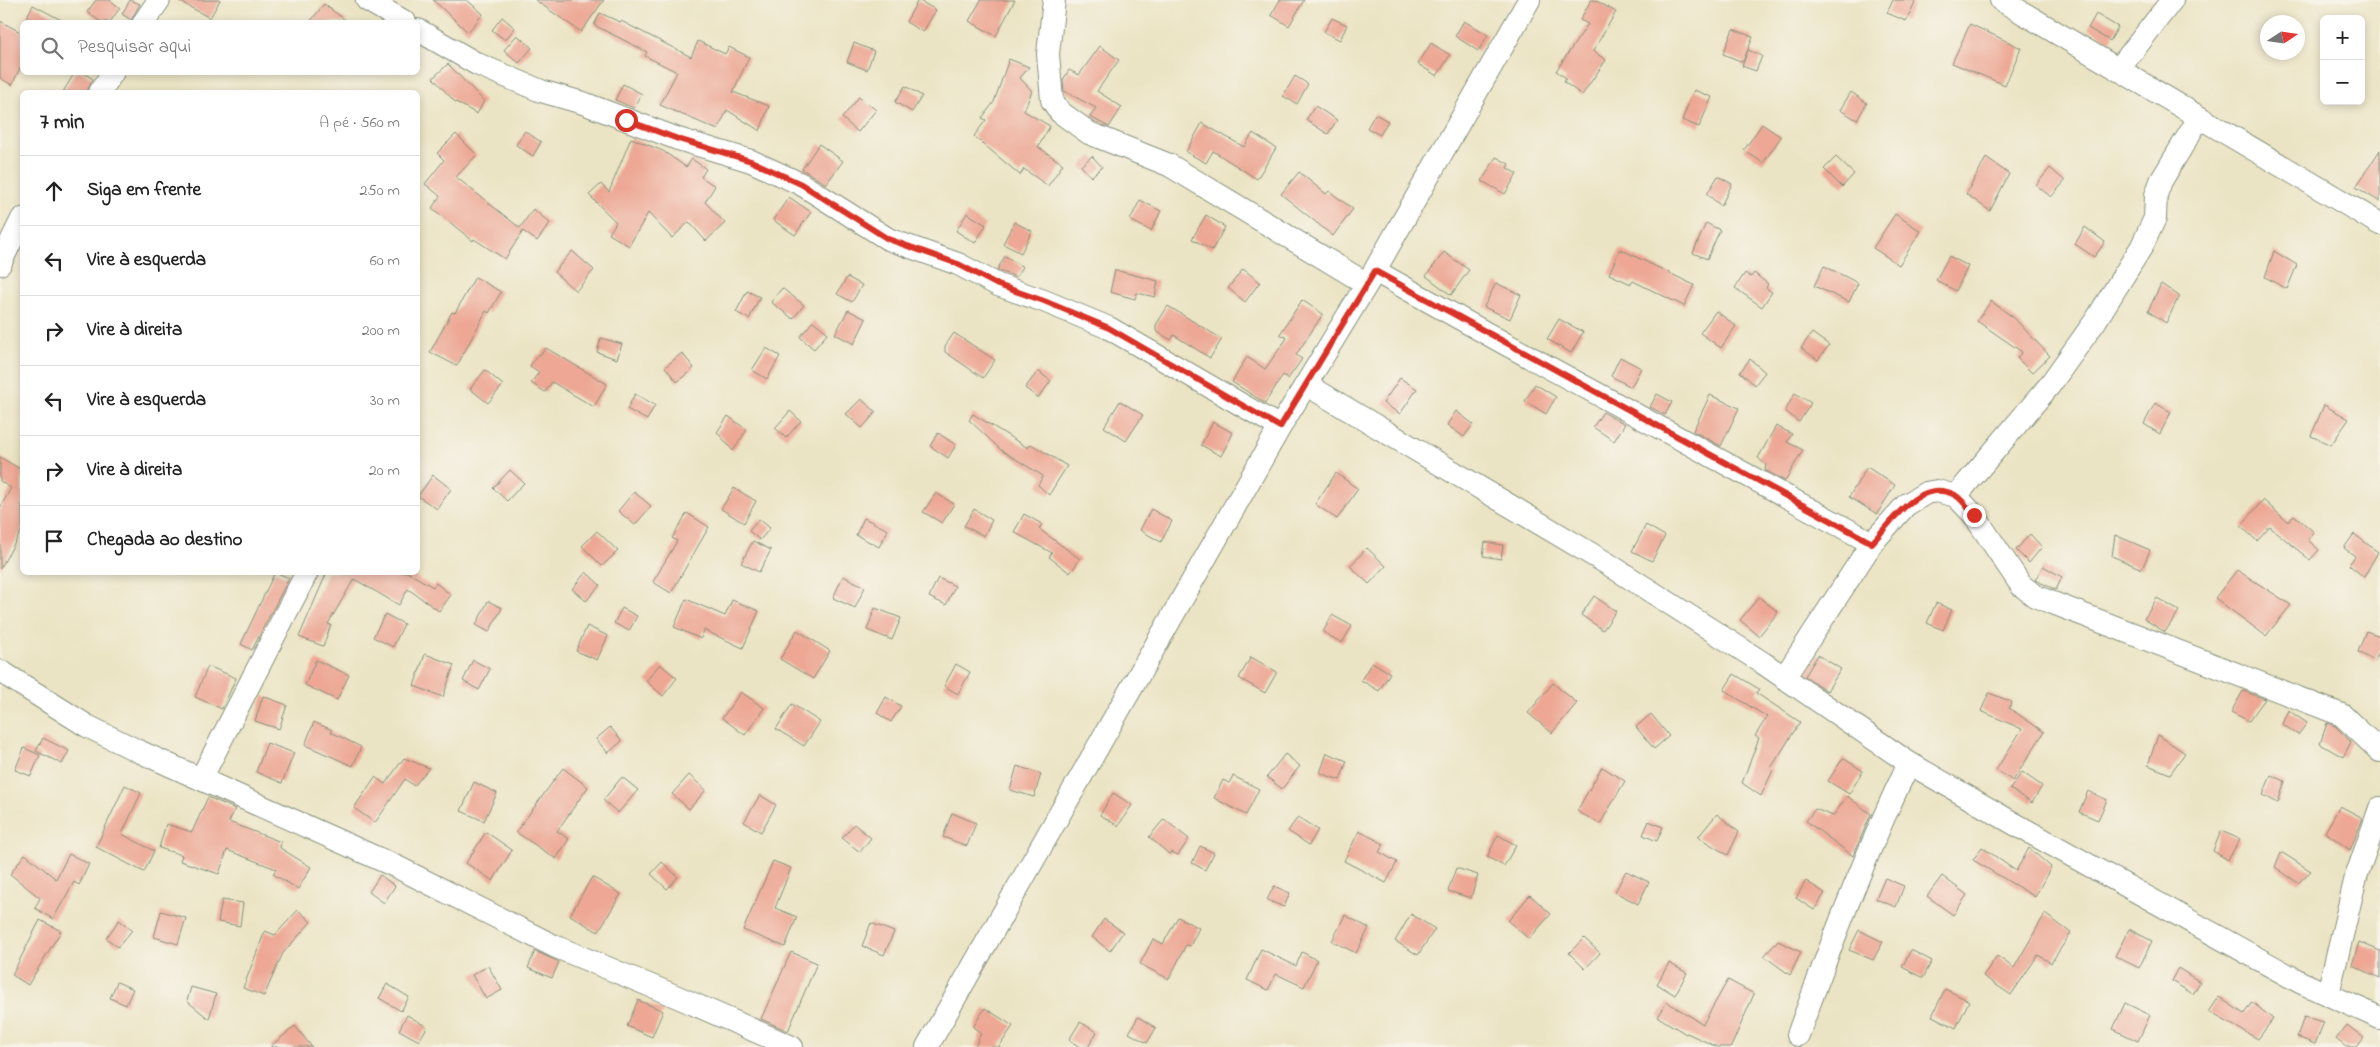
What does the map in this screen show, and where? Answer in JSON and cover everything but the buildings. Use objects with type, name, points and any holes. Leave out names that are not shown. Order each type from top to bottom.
[{"type":"street","points":[[145,20],[159,0]]},
{"type":"street","points":[[367,0],[402,20]]},
{"type":"street","points":[[1054,0],[1048,54],[1052,100],[1060,112],[1089,133],[1168,165],[1371,277],[1872,543]]},
{"type":"street","points":[[926,1047],[1280,427],[1371,277],[1530,0]]},
{"type":"street","points":[[2000,0],[2380,224]]},
{"type":"street","points":[[2118,70],[2172,0]]},
{"type":"street","points":[[420,31],[476,64],[541,91],[583,103],[678,139],[751,161],[801,184],[888,239],[958,264],[998,285],[1044,301],[1109,328],[1280,427]]},
{"type":"street","points":[[101,90],[111,75]]},
{"type":"street","points":[[1956,496],[2050,386],[2096,320],[2142,246],[2154,218],[2156,196],[2161,181],[2199,118]]},
{"type":"street","points":[[0,264],[20,223]]},
{"type":"street","points":[[1307,385],[1608,564],[1784,678],[1909,763],[2039,838],[2300,982],[2380,1018]]},
{"type":"street","points":[[1784,678],[1872,543],[1906,505],[1926,493],[1937,491],[1956,496],[1974,515],[2022,585],[2034,596],[2342,715],[2380,751]]},
{"type":"street","points":[[201,779],[304,575]]},
{"type":"street","points":[[0,671],[87,726],[397,867],[554,946],[674,995],[792,1047]]},
{"type":"street","points":[[1798,1035],[1839,923],[1909,763]]},
{"type":"street","points":[[2328,994],[2356,877],[2380,808]]},
{"type":"route","points":[[626,120],[678,139],[751,161],[801,184],[888,239],[958,264],[998,285],[1044,301],[1109,328],[1280,427],[1375,271],[1872,543],[1906,505],[1926,493],[1937,491],[1956,496],[1974,515]]}]
